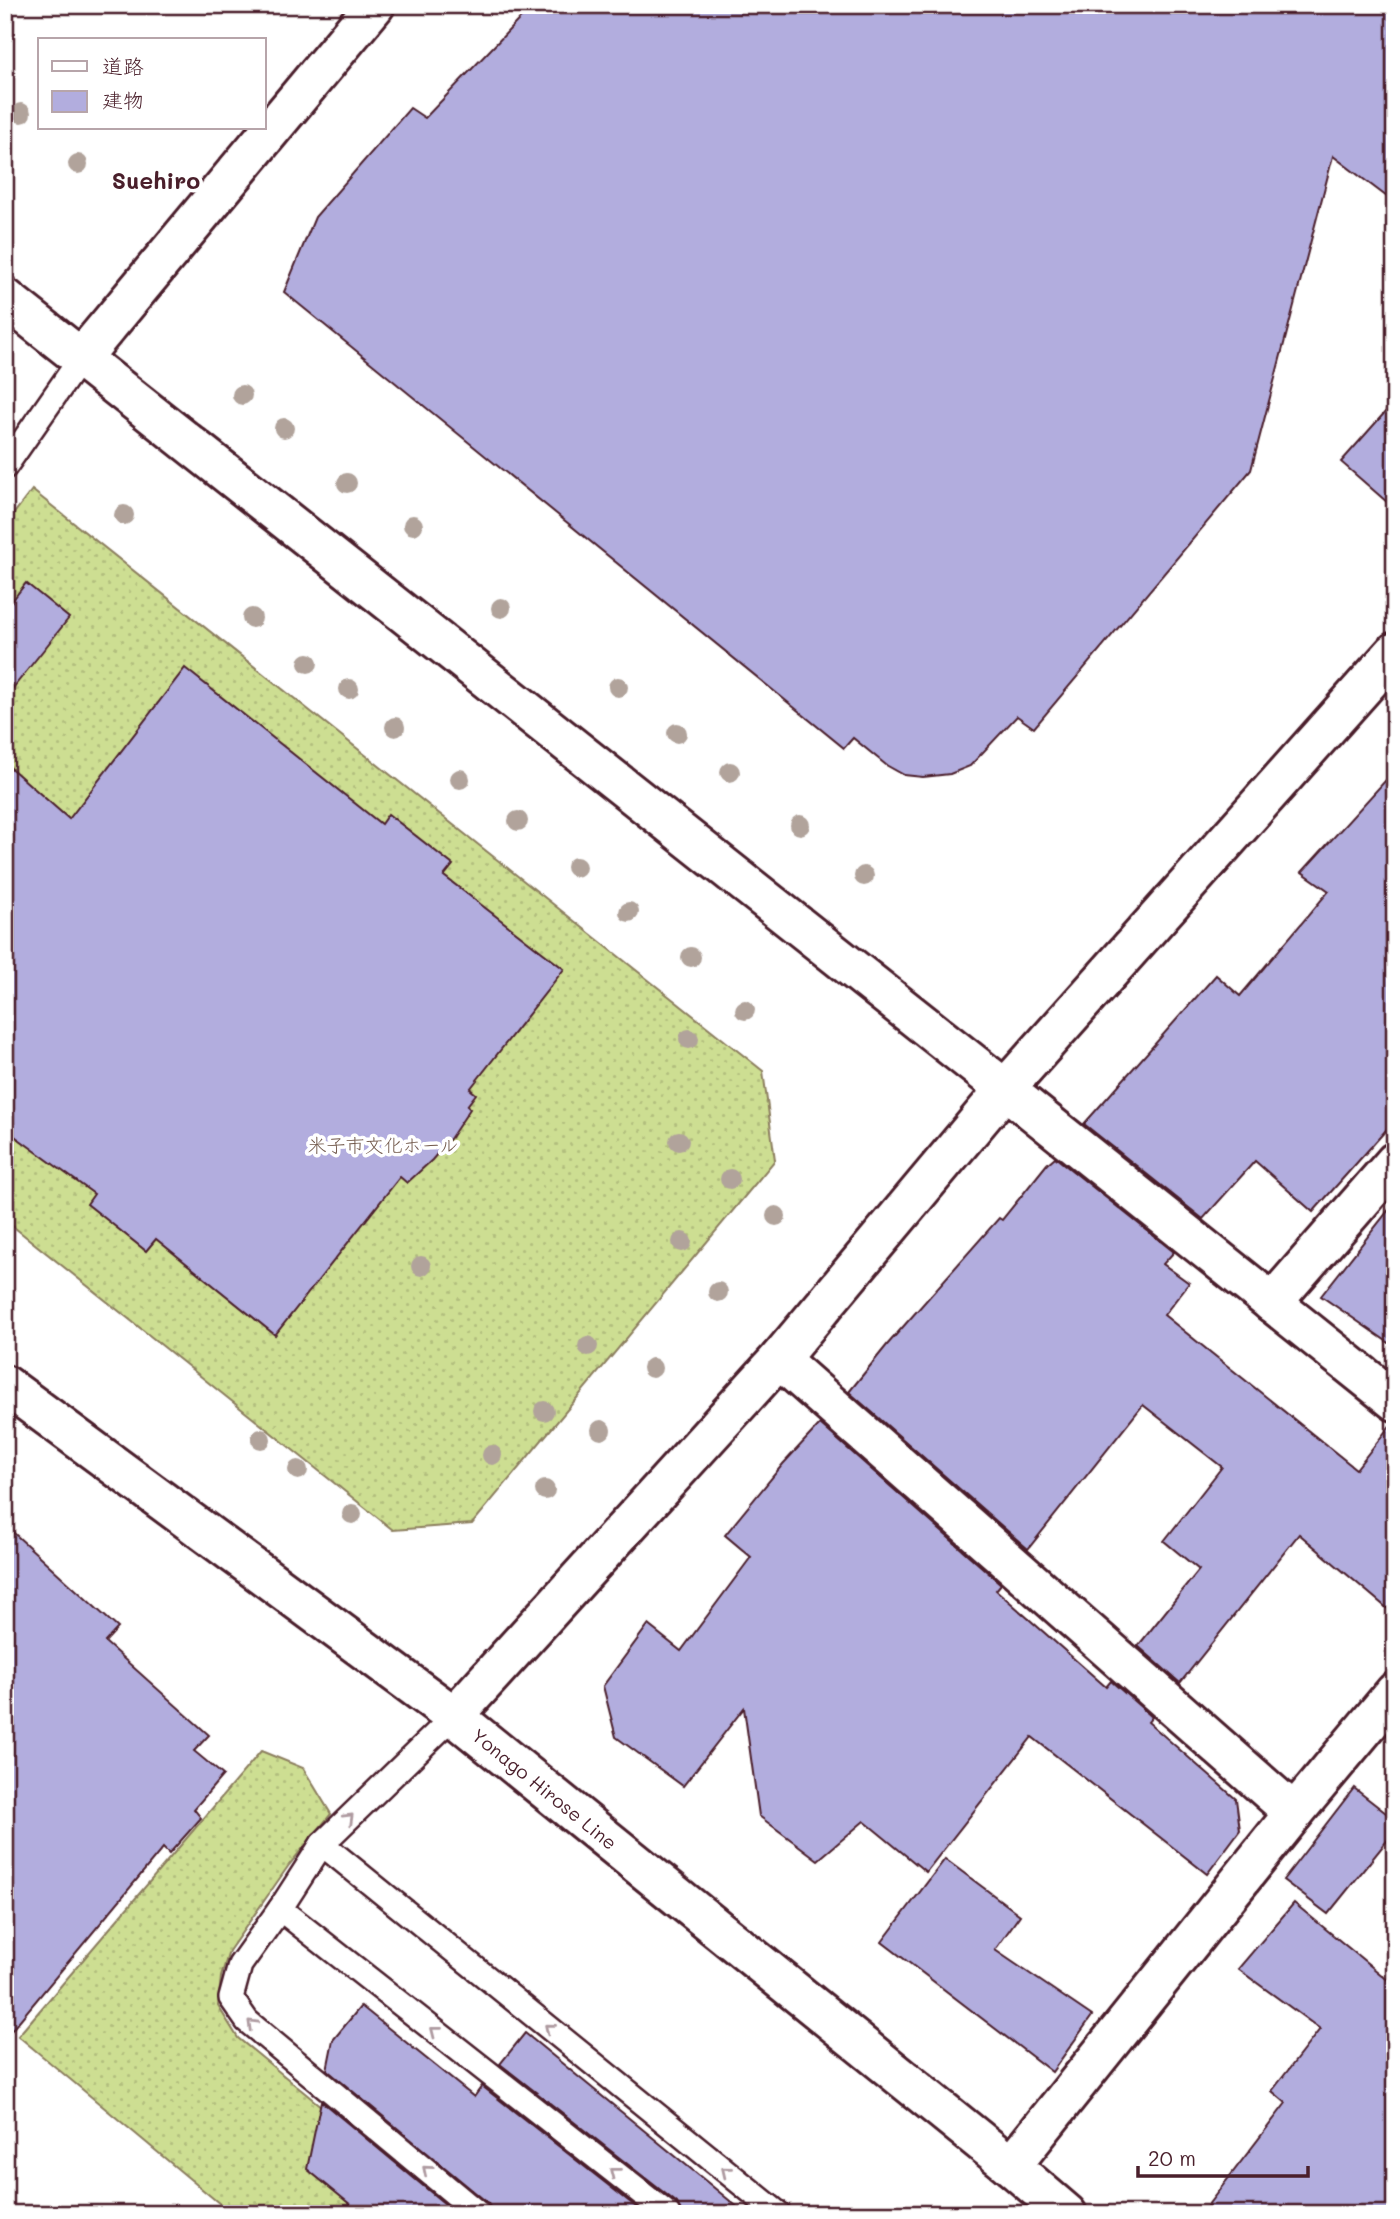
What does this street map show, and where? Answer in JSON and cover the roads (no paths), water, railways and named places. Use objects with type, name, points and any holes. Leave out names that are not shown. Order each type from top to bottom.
[{"type":"street","points":[[81,358],[375,5]]},
{"type":"street","points":[[5,298],[1395,1401]]},
{"type":"street","points":[[454,1717],[779,1359],[1005,1089],[1395,652]]},
{"type":"street","points":[[1272,1303],[1395,1163]]},
{"type":"street","points":[[779,1359],[1294,1812]]},
{"type":"street","name":"Yonago Hirose Line","points":[[5,1385],[454,1717],[1067,2214]]},
{"type":"street","points":[[1011,2166],[1294,1812],[1395,1692]]},
{"type":"lane","points":[[5,467],[81,358]]},
{"type":"lane","points":[[454,1717],[322,1844],[240,1965],[231,1998],[247,2021],[479,2214]]},
{"type":"lane","points":[[322,1844],[779,2214]]},
{"type":"lane","points":[[280,1909],[668,2214]]},
{"type":"district","name":"Suehiro","points":[[156,181]]},
{"type":"park label","name":"米子市文化ホール","points":[[383,1145]]}]
